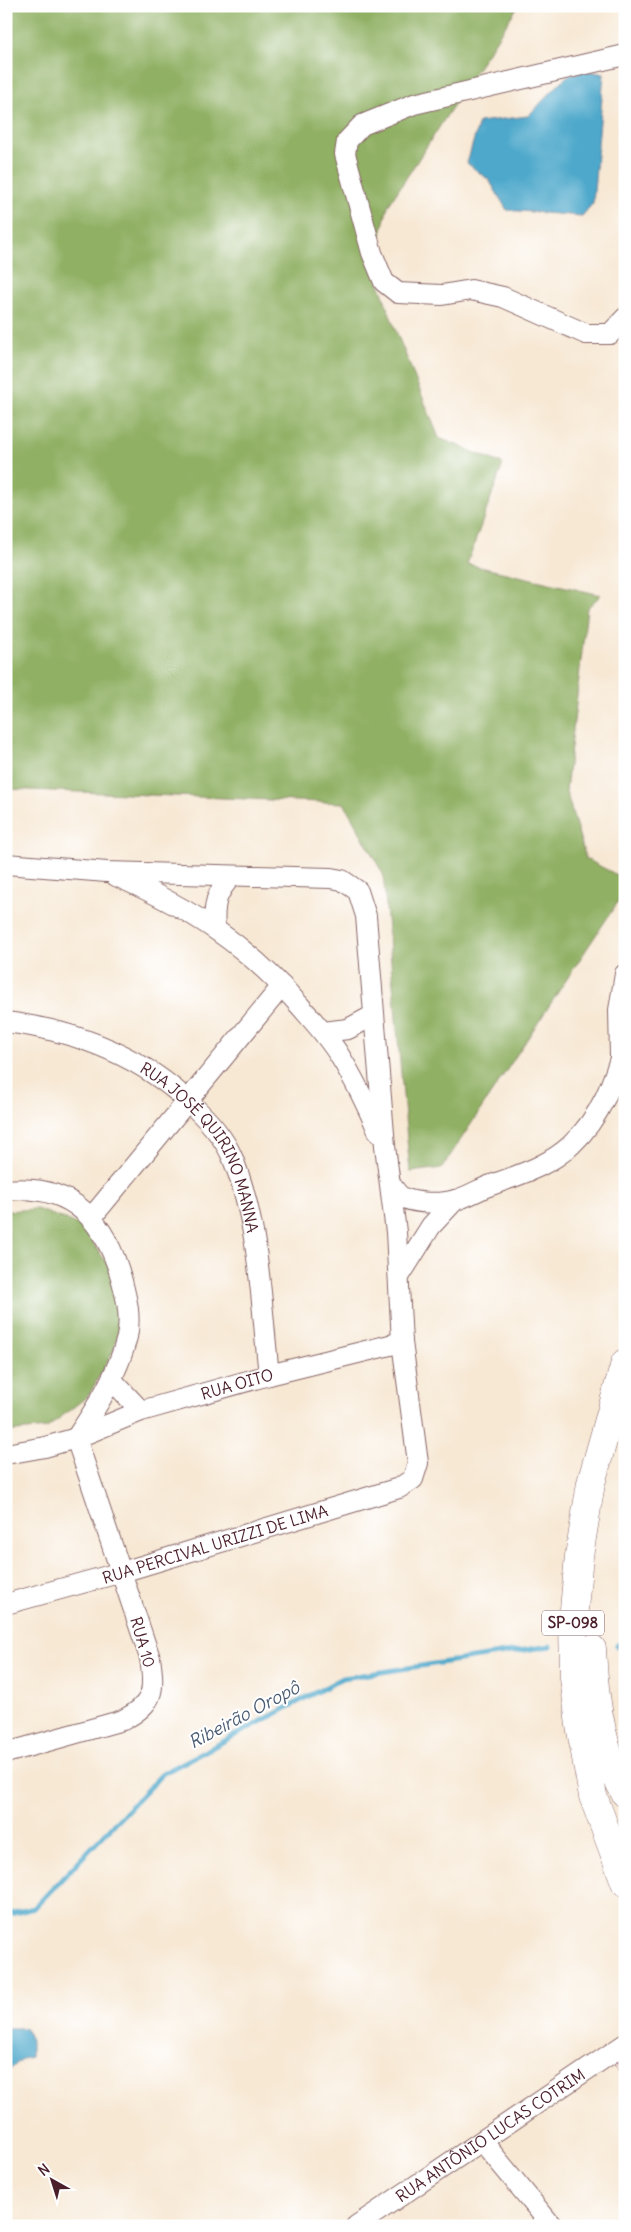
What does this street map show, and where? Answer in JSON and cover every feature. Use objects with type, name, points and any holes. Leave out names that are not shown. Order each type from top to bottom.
[{"type":"highway","name":"SP-098","points":[[625,1363],[591,1483],[579,1556],[573,1620],[575,1686],[593,1796],[625,1882]]},
{"type":"highway","name":"SP-098","points":[[625,1425],[599,1530],[591,1606],[594,1680],[608,1750],[625,1793]]},
{"type":"street","points":[[625,55],[414,104],[362,125],[347,141],[345,154],[372,253],[384,282],[398,293],[442,295],[472,290],[503,297],[586,334],[610,334],[625,318]]},
{"type":"street","points":[[6,864],[108,872],[331,878],[342,880],[358,891],[366,916],[385,1146],[392,1186],[402,1342]]},
{"type":"street","points":[[108,872],[162,896],[215,928],[257,961],[323,1032],[341,1057],[360,1092],[385,1146]]},
{"type":"street","points":[[215,928],[215,901],[224,884],[232,876]]},
{"type":"street","points":[[392,1186],[400,1196],[406,1199],[425,1202],[454,1200],[535,1169],[571,1146],[600,1108],[611,1088],[623,1050],[619,1010],[625,974]]},
{"type":"street","points":[[92,1217],[282,986]]},
{"type":"street","points":[[323,1032],[348,1029],[374,1015]]},
{"type":"street","name":"RUA JOSÉ QUIRINO MANNA","points":[[6,1022],[41,1026],[80,1037],[123,1055],[160,1077],[213,1125],[233,1158],[252,1222],[269,1375]]},
{"type":"street","points":[[6,1190],[22,1188],[51,1194],[73,1203],[92,1217],[108,1241],[119,1269],[129,1308],[127,1336],[112,1380],[76,1438]]},
{"type":"street","points":[[399,1277],[430,1226],[454,1200]]},
{"type":"street","name":"RUA OITO","points":[[6,1454],[46,1447],[76,1438],[140,1411],[269,1375],[402,1342]]},
{"type":"street","name":"RUA PERCIVAL URIZZI DE LIMA","points":[[6,1604],[122,1572],[399,1488],[413,1479],[418,1463],[416,1437],[402,1342]]},
{"type":"street","points":[[112,1380],[140,1411]]},
{"type":"street","name":"RUA 10","points":[[6,1753],[123,1720],[138,1712],[152,1692],[150,1658],[76,1438]]},
{"type":"street","name":"RUA ANTÔNIO LUCAS COTRIM","points":[[356,2226],[625,2044]]},
{"type":"street","points":[[482,2141],[552,2226]]},
{"type":"green space","points":[[6,6],[518,6],[388,206],[373,266],[394,326],[439,438],[503,464],[467,564],[601,595],[587,608],[566,791],[586,859],[625,879],[625,891],[442,1168],[410,1172],[383,874],[344,803],[6,789]]},
{"type":"green space","points":[[37,1209],[80,1225],[107,1263],[124,1306],[114,1350],[89,1395],[47,1428],[6,1432],[6,1211]]},
{"type":"water","points":[[585,70],[604,74],[593,203],[582,216],[507,210],[489,180],[467,163],[479,122],[528,116],[566,77]]},
{"type":"water","points":[[6,2028],[25,2028],[31,2041],[31,2057],[22,2059],[6,2073]]},
{"type":"building","points":[[625,2057],[625,2079],[614,2064]]},
{"type":"waterway","name":"Ribeirão Oropô","points":[[617,1646],[625,1639]]},
{"type":"waterway","name":"Ribeirão Oropô","points":[[6,1915],[34,1908],[162,1774],[343,1678],[550,1646]]}]
